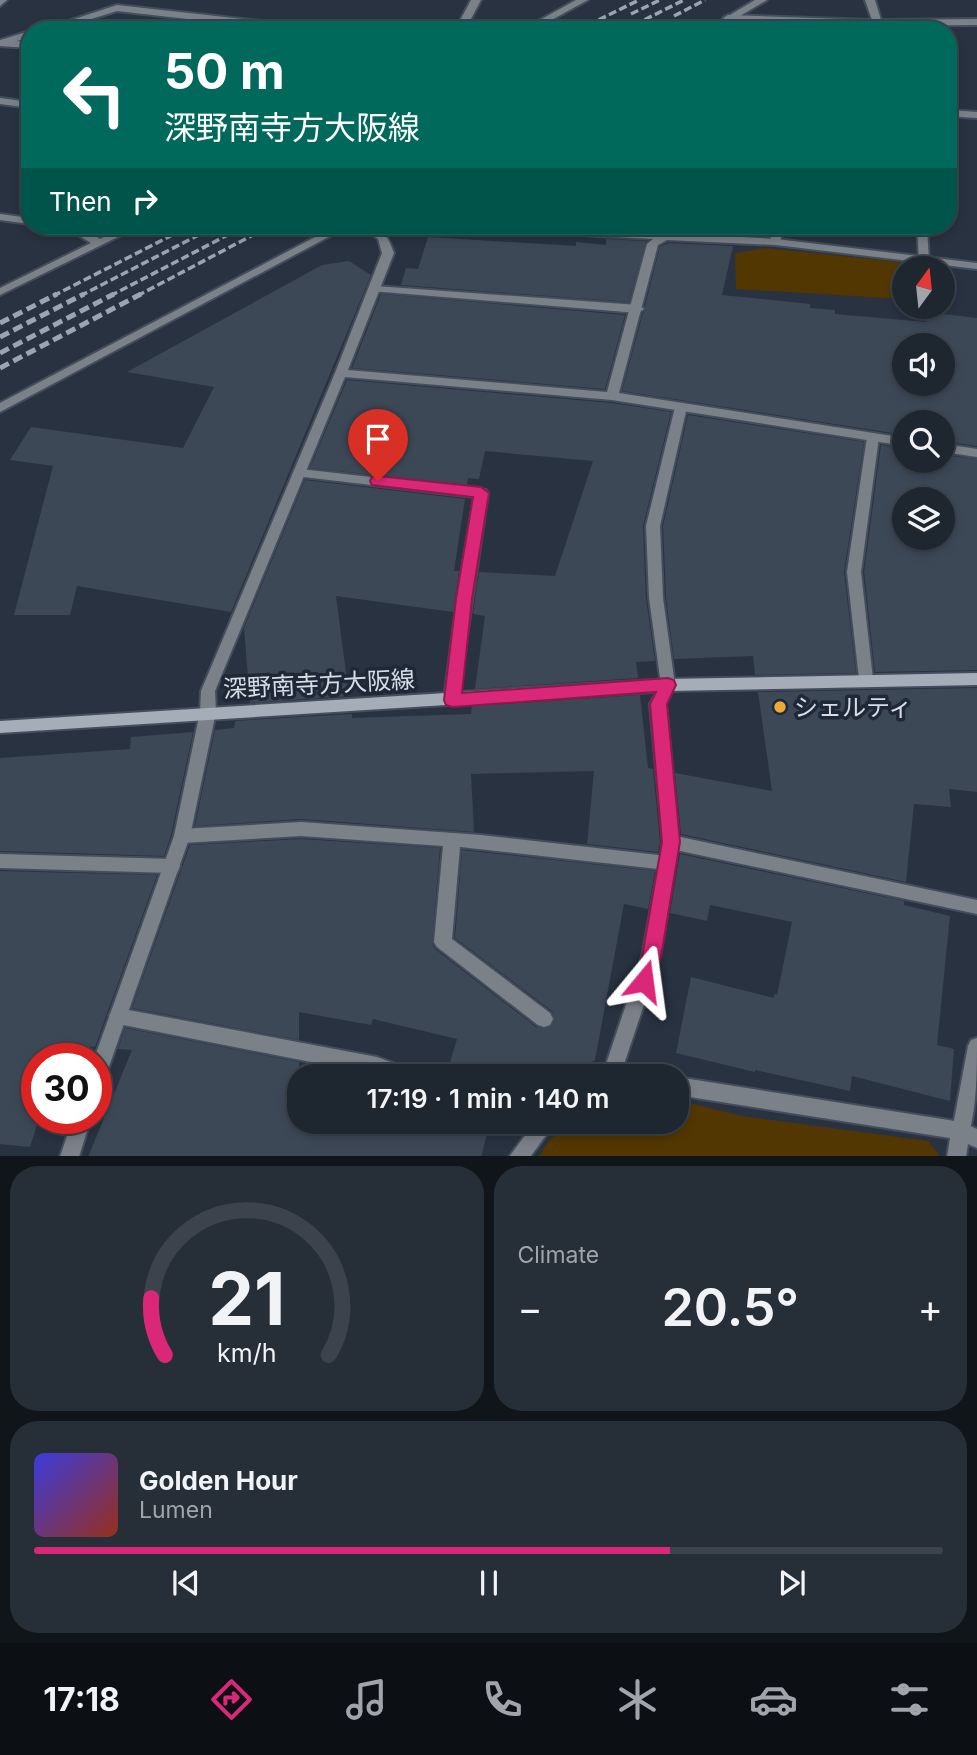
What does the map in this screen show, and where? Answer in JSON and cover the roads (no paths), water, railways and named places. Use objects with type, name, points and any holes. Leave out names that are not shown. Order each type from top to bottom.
[{"type":"main road","name":"深野南寺方大阪線","points":[[0,727],[668,685],[866,679],[977,679]]},
{"type":"street","points":[[465,21],[476,0]]},
{"type":"street","points":[[543,21],[583,0]]},
{"type":"street","points":[[723,21],[762,0]]},
{"type":"street","points":[[870,0],[876,21]]},
{"type":"street","points":[[74,21],[117,8],[233,21]]},
{"type":"street","points":[[728,18],[817,21]]},
{"type":"street","points":[[957,22],[977,22]]},
{"type":"street","points":[[0,43],[21,37]]},
{"type":"street","points":[[0,43],[21,44]]},
{"type":"street","points":[[0,101],[21,104]]},
{"type":"street","points":[[957,114],[977,115]]},
{"type":"street","points":[[0,217],[21,220]]},
{"type":"street","points":[[87,235],[99,243]]},
{"type":"street","points":[[0,292],[116,235]]},
{"type":"street","points":[[0,408],[327,235]]},
{"type":"street","points":[[108,1043],[182,836],[208,712],[208,691],[375,289],[388,253],[379,235]]},
{"type":"street","points":[[612,396],[638,309],[653,244],[661,235]]},
{"type":"street","points":[[705,235],[892,256]]},
{"type":"street","points":[[776,242],[777,235]]},
{"type":"street","points":[[923,235],[925,256]]},
{"type":"street","points":[[956,264],[977,266]]},
{"type":"street","points":[[375,289],[638,309]]},
{"type":"street","points":[[341,373],[612,396],[892,440]]},
{"type":"street","points":[[620,1064],[652,957],[671,842],[658,704],[668,685],[656,598],[653,526],[681,407]]},
{"type":"street","points":[[866,679],[854,572],[873,437]]},
{"type":"street","points":[[955,450],[977,453]]},
{"type":"street","points":[[300,472],[481,493],[464,599],[452,700]]},
{"type":"street","points":[[182,836],[301,829],[452,840],[667,863]]},
{"type":"street","points":[[452,840],[443,942],[544,1018]]},
{"type":"street","points":[[671,842],[977,907]]},
{"type":"street","points":[[0,861],[172,866]]},
{"type":"street","points":[[118,1016],[367,1064]]},
{"type":"street","points":[[957,1156],[969,1135],[977,1046]]},
{"type":"street","points":[[689,1088],[969,1135]]},
{"type":"street","points":[[69,1156],[77,1134]]},
{"type":"street","points":[[519,1156],[535,1134]]},
{"type":"railway","points":[[596,21],[639,0]]},
{"type":"railway","points":[[631,14],[660,0]]},
{"type":"railway","points":[[642,21],[684,0]]},
{"type":"railway","points":[[674,16],[705,0]]},
{"type":"railway","points":[[53,296],[172,235]]},
{"type":"railway","points":[[80,296],[199,235]]},
{"type":"railway","points":[[110,296],[228,235]]},
{"type":"railway","points":[[137,296],[253,235]]},
{"type":"railway","points":[[0,323],[57,294]]},
{"type":"railway","points":[[0,337],[84,294]]},
{"type":"railway","points":[[0,353],[114,294]]},
{"type":"railway","points":[[0,368],[141,294]]},
{"type":"place","name":"シェルティ","points":[[780,707]]}]
